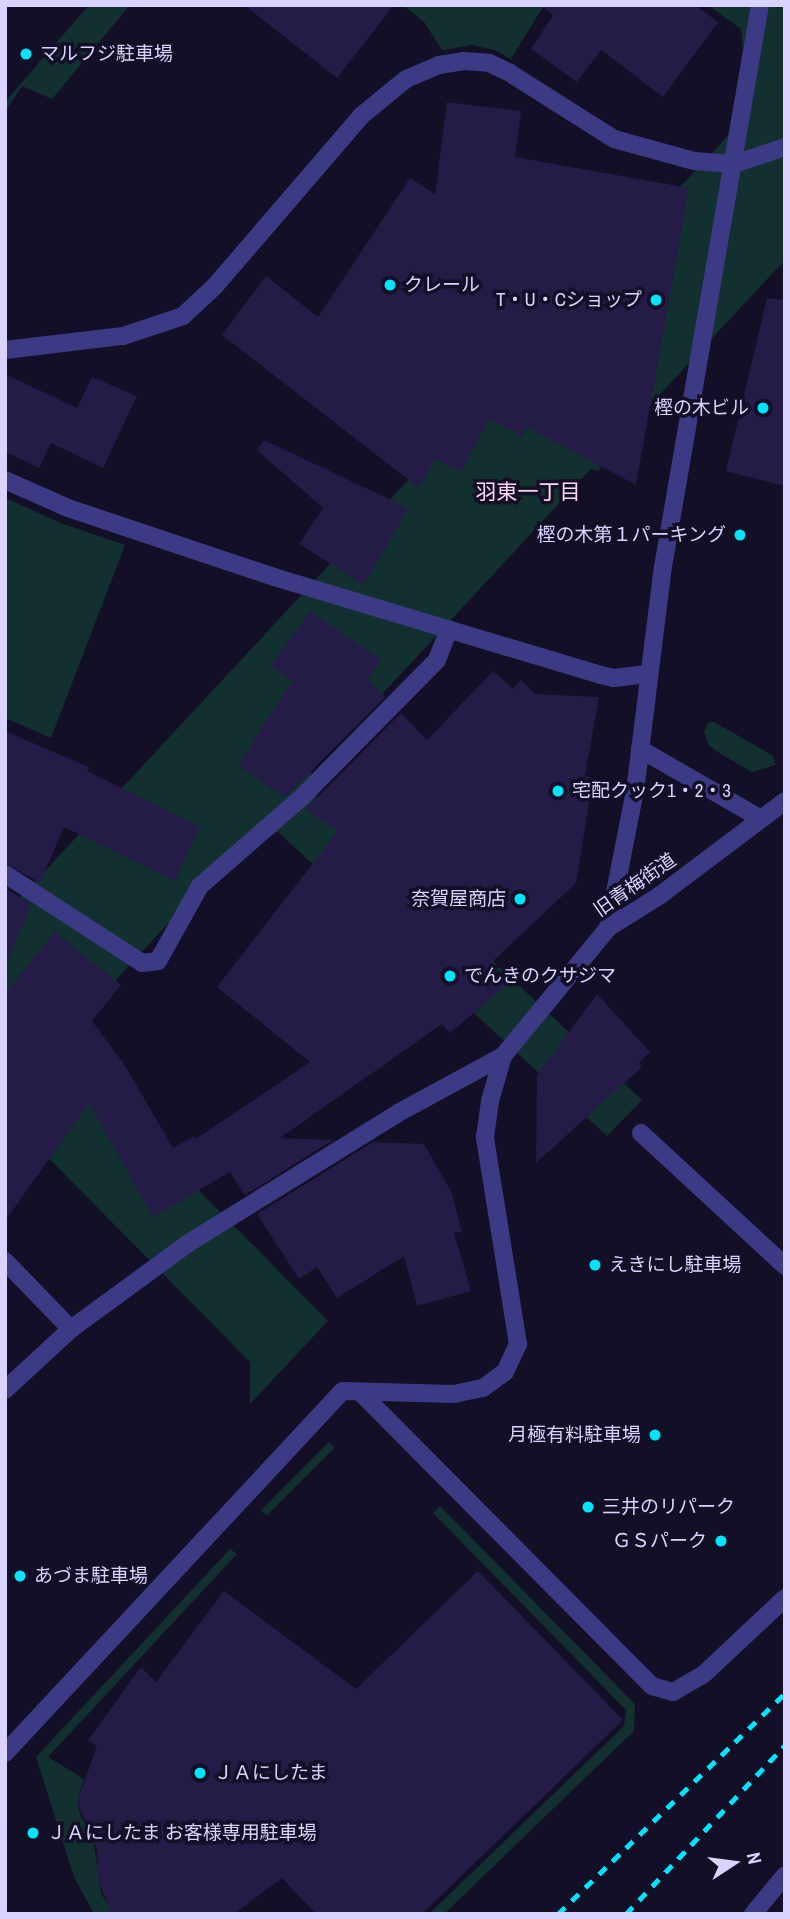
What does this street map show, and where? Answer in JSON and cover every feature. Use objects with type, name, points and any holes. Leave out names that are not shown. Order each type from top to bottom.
[{"type":"street","points":[[608,928],[635,791],[663,567],[760,5]]},
{"type":"street","points":[[5,350],[124,336],[183,316],[215,286],[361,116],[406,79],[439,65],[463,61],[489,63],[510,73],[614,139],[694,161],[734,164],[785,147]]},
{"type":"street","points":[[5,480],[68,508],[129,530],[601,675],[614,678],[649,674]]},
{"type":"street","points":[[5,874],[142,963],[158,961],[200,886],[301,798],[437,660],[449,629]]},
{"type":"street","points":[[640,749],[761,819]]},
{"type":"street","name":"旧青梅街道","points":[[503,1056],[574,966],[608,928],[659,895],[785,801]]},
{"type":"street","points":[[5,1390],[71,1329],[187,1244],[398,1113],[503,1056]]},
{"type":"street","points":[[5,1753],[343,1391],[454,1394],[483,1388],[505,1372],[518,1345],[485,1137],[490,1101],[503,1056]]},
{"type":"street","points":[[641,1133],[783,1261]]},
{"type":"street","points":[[5,1261],[71,1329]]},
{"type":"street","points":[[360,1392],[652,1686],[673,1692],[703,1675],[785,1598]]},
{"type":"street","points":[[753,1914],[785,1875]]},
{"type":"green space","points":[[89,5],[130,5],[52,99],[22,86],[5,112],[5,102]]},
{"type":"green space","points":[[403,5],[544,5],[511,59],[495,50],[472,45],[442,50],[424,22]]},
{"type":"green space","points":[[708,5],[785,5],[785,260],[596,463],[601,467],[599,471],[591,469],[311,771],[313,794],[642,1100],[607,1136],[278,832],[252,833],[76,1023],[76,1066],[328,1321],[250,1404],[250,1362],[21,1130],[5,1130],[5,914],[749,113],[741,29]]},
{"type":"green space","points":[[5,498],[63,524],[125,545],[51,738],[5,718]]},
{"type":"green space","points":[[709,722],[714,722],[772,755],[776,765],[752,772],[716,751],[708,744],[704,731]]},
{"type":"green space","points":[[329,1442],[335,1448],[267,1516],[261,1510]]},
{"type":"green space","points":[[440,1506],[635,1704],[634,1731],[444,1914],[429,1914],[624,1726],[626,1710],[433,1513]]},
{"type":"green space","points":[[230,1549],[237,1554],[48,1757],[84,1779],[77,1802],[80,1814],[93,1836],[101,1893],[113,1914],[94,1914],[74,1877],[36,1757]]},
{"type":"building","points":[[244,5],[394,5],[337,78]]},
{"type":"building","points":[[540,5],[695,5],[718,22],[663,97],[601,50],[577,82],[531,49],[553,15]]},
{"type":"building","points":[[447,102],[521,111],[515,157],[689,188],[636,485],[527,427],[522,436],[489,419],[461,472],[435,459],[419,488],[222,335],[266,276],[318,317],[410,178],[435,194]]},
{"type":"building","name":"樫の木ビル","points":[[767,298],[785,300],[785,486],[726,471]]},
{"type":"building","points":[[5,374],[77,408],[92,377],[137,396],[103,468],[51,443],[39,468],[5,452]]},
{"type":"building","points":[[264,440],[408,508],[364,585],[299,544],[323,508],[257,450]]},
{"type":"building","points":[[310,611],[381,660],[368,679],[385,697],[285,797],[238,766],[292,681],[271,666]]},
{"type":"building","points":[[493,671],[513,689],[521,680],[535,694],[599,697],[585,776],[593,778],[576,883],[491,963],[508,984],[450,1033],[442,1024],[280,1138],[333,1140],[245,1195],[230,1172],[153,1217],[89,1103],[5,1221],[5,994],[55,932],[121,985],[92,1021],[124,1064],[173,1148],[194,1136],[196,1139],[310,1062],[217,987],[338,831],[305,810],[401,713],[427,740]]},
{"type":"building","points":[[5,731],[89,767],[87,771],[200,827],[175,881],[64,827],[40,883],[5,863]]},
{"type":"building","points":[[5,888],[31,904],[6,964],[5,964]]},
{"type":"building","points":[[597,994],[650,1052],[639,1063],[642,1067],[536,1163],[537,1075]]},
{"type":"building","points":[[373,1142],[424,1144],[452,1193],[462,1232],[454,1233],[471,1291],[417,1306],[404,1256],[337,1298],[317,1267],[299,1279],[257,1214]]},
{"type":"building","points":[[478,1571],[623,1720],[422,1914],[316,1914],[282,1878],[234,1914],[111,1914],[98,1879],[97,1849],[77,1802],[97,1746],[88,1740],[141,1667],[156,1682],[224,1591],[356,1689]]},
{"type":"railway","points":[[558,1914],[785,1693]]},
{"type":"railway","points":[[626,1914],[785,1745]]},
{"type":"place","name":"マルフジ駐車場","points":[[26,54]]},
{"type":"place","name":"クレール","points":[[390,285]]},
{"type":"place","name":"T・U・Cショップ","points":[[656,300]]},
{"type":"place","name":"樫の木ビル","points":[[763,408]]},
{"type":"place","name":"樫の木第１パーキング","points":[[740,535]]},
{"type":"place","name":"宅配クック1・2・3","points":[[558,791]]},
{"type":"place","name":"奈賀屋商店","points":[[520,899]]},
{"type":"place","name":"でんきのクサジマ","points":[[450,976]]},
{"type":"place","name":"えきにし駐車場","points":[[595,1265]]},
{"type":"place","name":"月極有料駐車場","points":[[655,1435]]},
{"type":"place","name":"三井のリパーク","points":[[588,1507]]},
{"type":"place","name":"ＧＳパーク","points":[[721,1541]]},
{"type":"place","name":"あづま駐車場","points":[[20,1576]]},
{"type":"place","name":"ＪＡにしたま","points":[[200,1773]]},
{"type":"place","name":"ＪＡにしたま お客様専用駐車場","points":[[33,1833]]},
{"type":"district","name":"羽東一丁目","points":[[528,492]]}]
